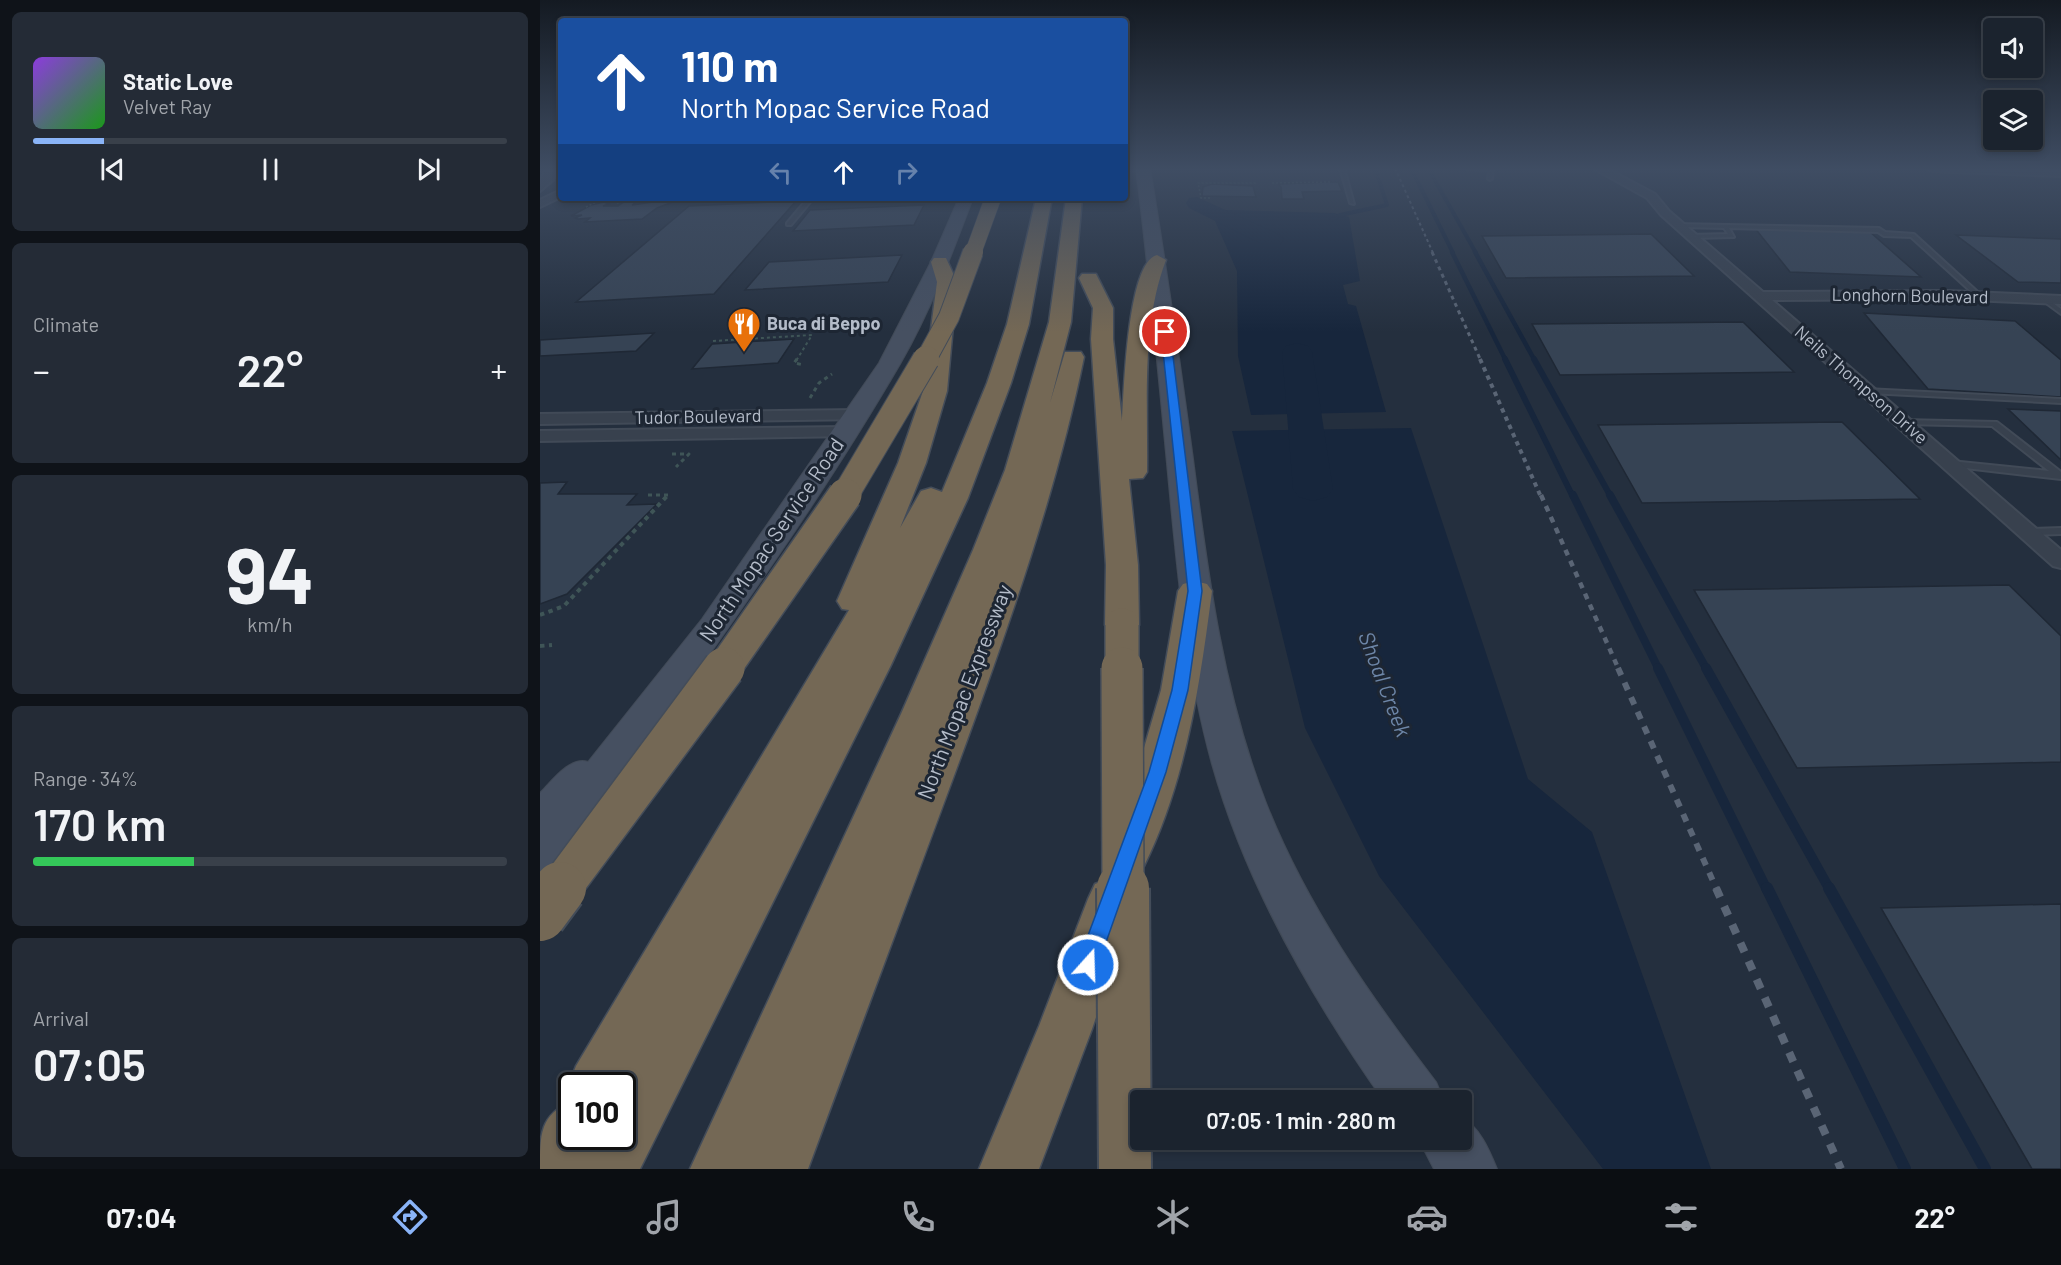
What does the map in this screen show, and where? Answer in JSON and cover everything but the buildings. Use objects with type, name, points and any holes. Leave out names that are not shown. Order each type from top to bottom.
[{"type":"highway","points":[[540,915],[734,656],[838,506],[887,428],[949,317],[984,223]]},
{"type":"highway","points":[[604,1072],[824,681],[917,525],[970,412],[1002,325],[1026,223]]},
{"type":"highway","points":[[608,1169],[925,560],[990,410],[1019,321],[1039,223]]},
{"type":"highway","points":[[720,1169],[920,714],[989,550],[1019,470],[1048,373],[1060,322],[1071,223]]},
{"type":"highway","points":[[1125,1169],[1122,565],[1133,519],[1137,364],[1145,290],[1157,260]]},
{"type":"highway","points":[[824,681],[866,569],[912,463],[935,391],[947,282],[940,262]]},
{"type":"highway","name":"North Mopac Expressway","points":[[777,1169],[947,740],[1025,534],[1062,412],[1089,267],[1102,308],[1102,339],[1122,565]]},
{"type":"highway","points":[[1009,1169],[1065,1029],[1158,772],[1180,690],[1195,591]]},
{"type":"highway","points":[[549,1169],[560,1150]]},
{"type":"main road","name":"North Mopac Service Road","points":[[540,859],[645,714],[714,627],[851,424],[890,363],[940,262],[956,223]]},
{"type":"main road","points":[[1151,223],[1195,591],[1220,720],[1245,803],[1288,904],[1371,1041],[1409,1090]]},
{"type":"main road","points":[[540,819],[645,714]]},
{"type":"main road","points":[[1455,1150],[1469,1169]]},
{"type":"street","name":"Neils Thompson Drive","points":[[1675,223],[2061,561]]},
{"type":"street","name":"Longhorn Boulevard","points":[[1759,296],[1979,296],[2061,300]]},
{"type":"street","name":"Tudor Boulevard","points":[[540,419],[851,424]]},
{"type":"street","name":"Tudor Boulevard","points":[[540,436],[851,424]]},
{"type":"lane","points":[[1685,231],[1755,225],[1879,230],[1884,234],[1912,236],[1979,296]]},
{"type":"lane","points":[[1685,231],[1732,236],[1726,228]]},
{"type":"lane","points":[[2044,299],[2061,312]]},
{"type":"lane","points":[[1869,391],[2061,402]]},
{"type":"lane","points":[[1904,422],[1994,424],[2060,476]]},
{"type":"lane","points":[[1951,464],[2060,476]]},
{"type":"lane","points":[[2027,532],[2061,531]]},
{"type":"path","points":[[713,341],[812,335],[794,363],[804,365]]},
{"type":"path","points":[[808,402],[819,383],[832,374]]},
{"type":"path","points":[[672,454],[689,454],[676,467]]},
{"type":"path","points":[[540,615],[564,606],[668,495],[648,495]]},
{"type":"path","points":[[540,646],[552,645]]},
{"type":"water","points":[[1216,223],[1350,223],[1360,281],[1343,285],[1348,304],[1356,306],[1386,412],[1251,415],[1238,356],[1237,271]]},
{"type":"water","points":[[1411,428],[1528,779],[1592,832],[1711,1169],[1603,1169],[1379,876],[1305,728],[1232,431]]},
{"type":"waterway","name":"Shoal Creek","points":[[1237,223],[1272,240]]},
{"type":"waterway","points":[[1438,223],[1453,253]]},
{"type":"waterway","points":[[1459,223],[1476,253]]},
{"type":"waterway","points":[[1452,252],[1506,361]]},
{"type":"waterway","points":[[1475,252],[1535,361]]},
{"type":"waterway","name":"Shoal Creek","points":[[1297,352],[1313,489]]},
{"type":"waterway","points":[[1505,359],[1573,497]]},
{"type":"waterway","points":[[1534,359],[1611,497]]},
{"type":"waterway","points":[[1573,495],[1659,670]]},
{"type":"waterway","points":[[1610,495],[1707,670]]},
{"type":"waterway","points":[[1658,668],[1767,890]]},
{"type":"waterway","points":[[1706,668],[1830,890]]},
{"type":"waterway","points":[[1767,888],[1905,1169]]},
{"type":"waterway","points":[[1829,888],[1985,1169]]},
{"type":"railway","points":[[1419,223],[1433,253]]},
{"type":"railway","points":[[1432,252],[1481,361]]},
{"type":"railway","points":[[1480,359],[1541,497]]},
{"type":"railway","points":[[1541,495],[1619,670]]},
{"type":"railway","points":[[1618,668],[1717,890]]},
{"type":"railway","points":[[1716,888],[1841,1169]]},
{"type":"place","name":"Buca di Beppo","points":[[744,353]]},
{"type":"route","points":[[1088,965],[1158,772],[1180,690],[1195,591],[1165,332]]}]
